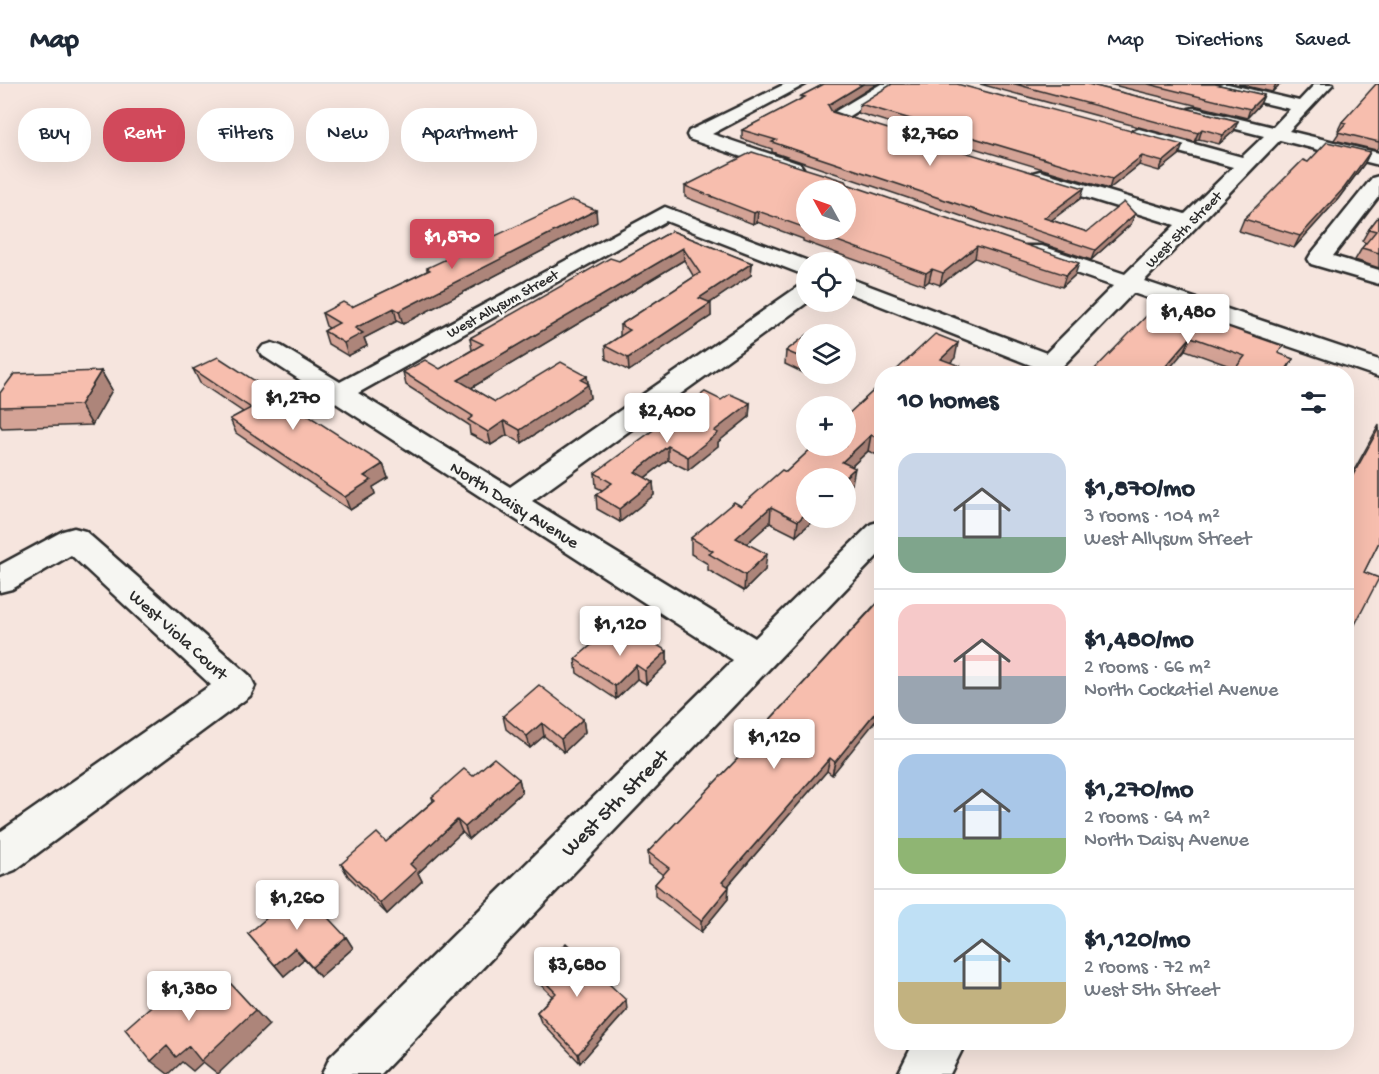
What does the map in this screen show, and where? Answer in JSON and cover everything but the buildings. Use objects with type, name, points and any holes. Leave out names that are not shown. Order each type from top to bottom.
[{"type":"street","points":[[798,84],[696,135],[807,173]]},
{"type":"street","points":[[860,122],[838,115],[893,84]]},
{"type":"street","points":[[1207,84],[1303,107]]},
{"type":"street","name":"West 5th Street","points":[[1047,366],[1248,165],[1325,84]]},
{"type":"street","points":[[1179,109],[1379,159]]},
{"type":"street","points":[[1123,130],[1248,165]]},
{"type":"street","points":[[1019,170],[1189,222]]},
{"type":"street","points":[[1379,183],[1319,259],[1379,277]]},
{"type":"street","name":"West Allysum Street","points":[[339,393],[665,213],[796,265]]},
{"type":"street","points":[[1018,245],[1130,283],[1351,366]]},
{"type":"street","points":[[856,288],[1040,366]]},
{"type":"street","points":[[511,501],[796,299]]},
{"type":"street","name":"North Daisy Avenue","points":[[272,351],[757,657]]},
{"type":"street","name":"West Viola Court","points":[[0,580],[74,539],[237,686],[0,856]]},
{"type":"street","name":"West 5th Street","points":[[347,1074],[874,540]]},
{"type":"street","points":[[923,1074],[937,1050]]}]
